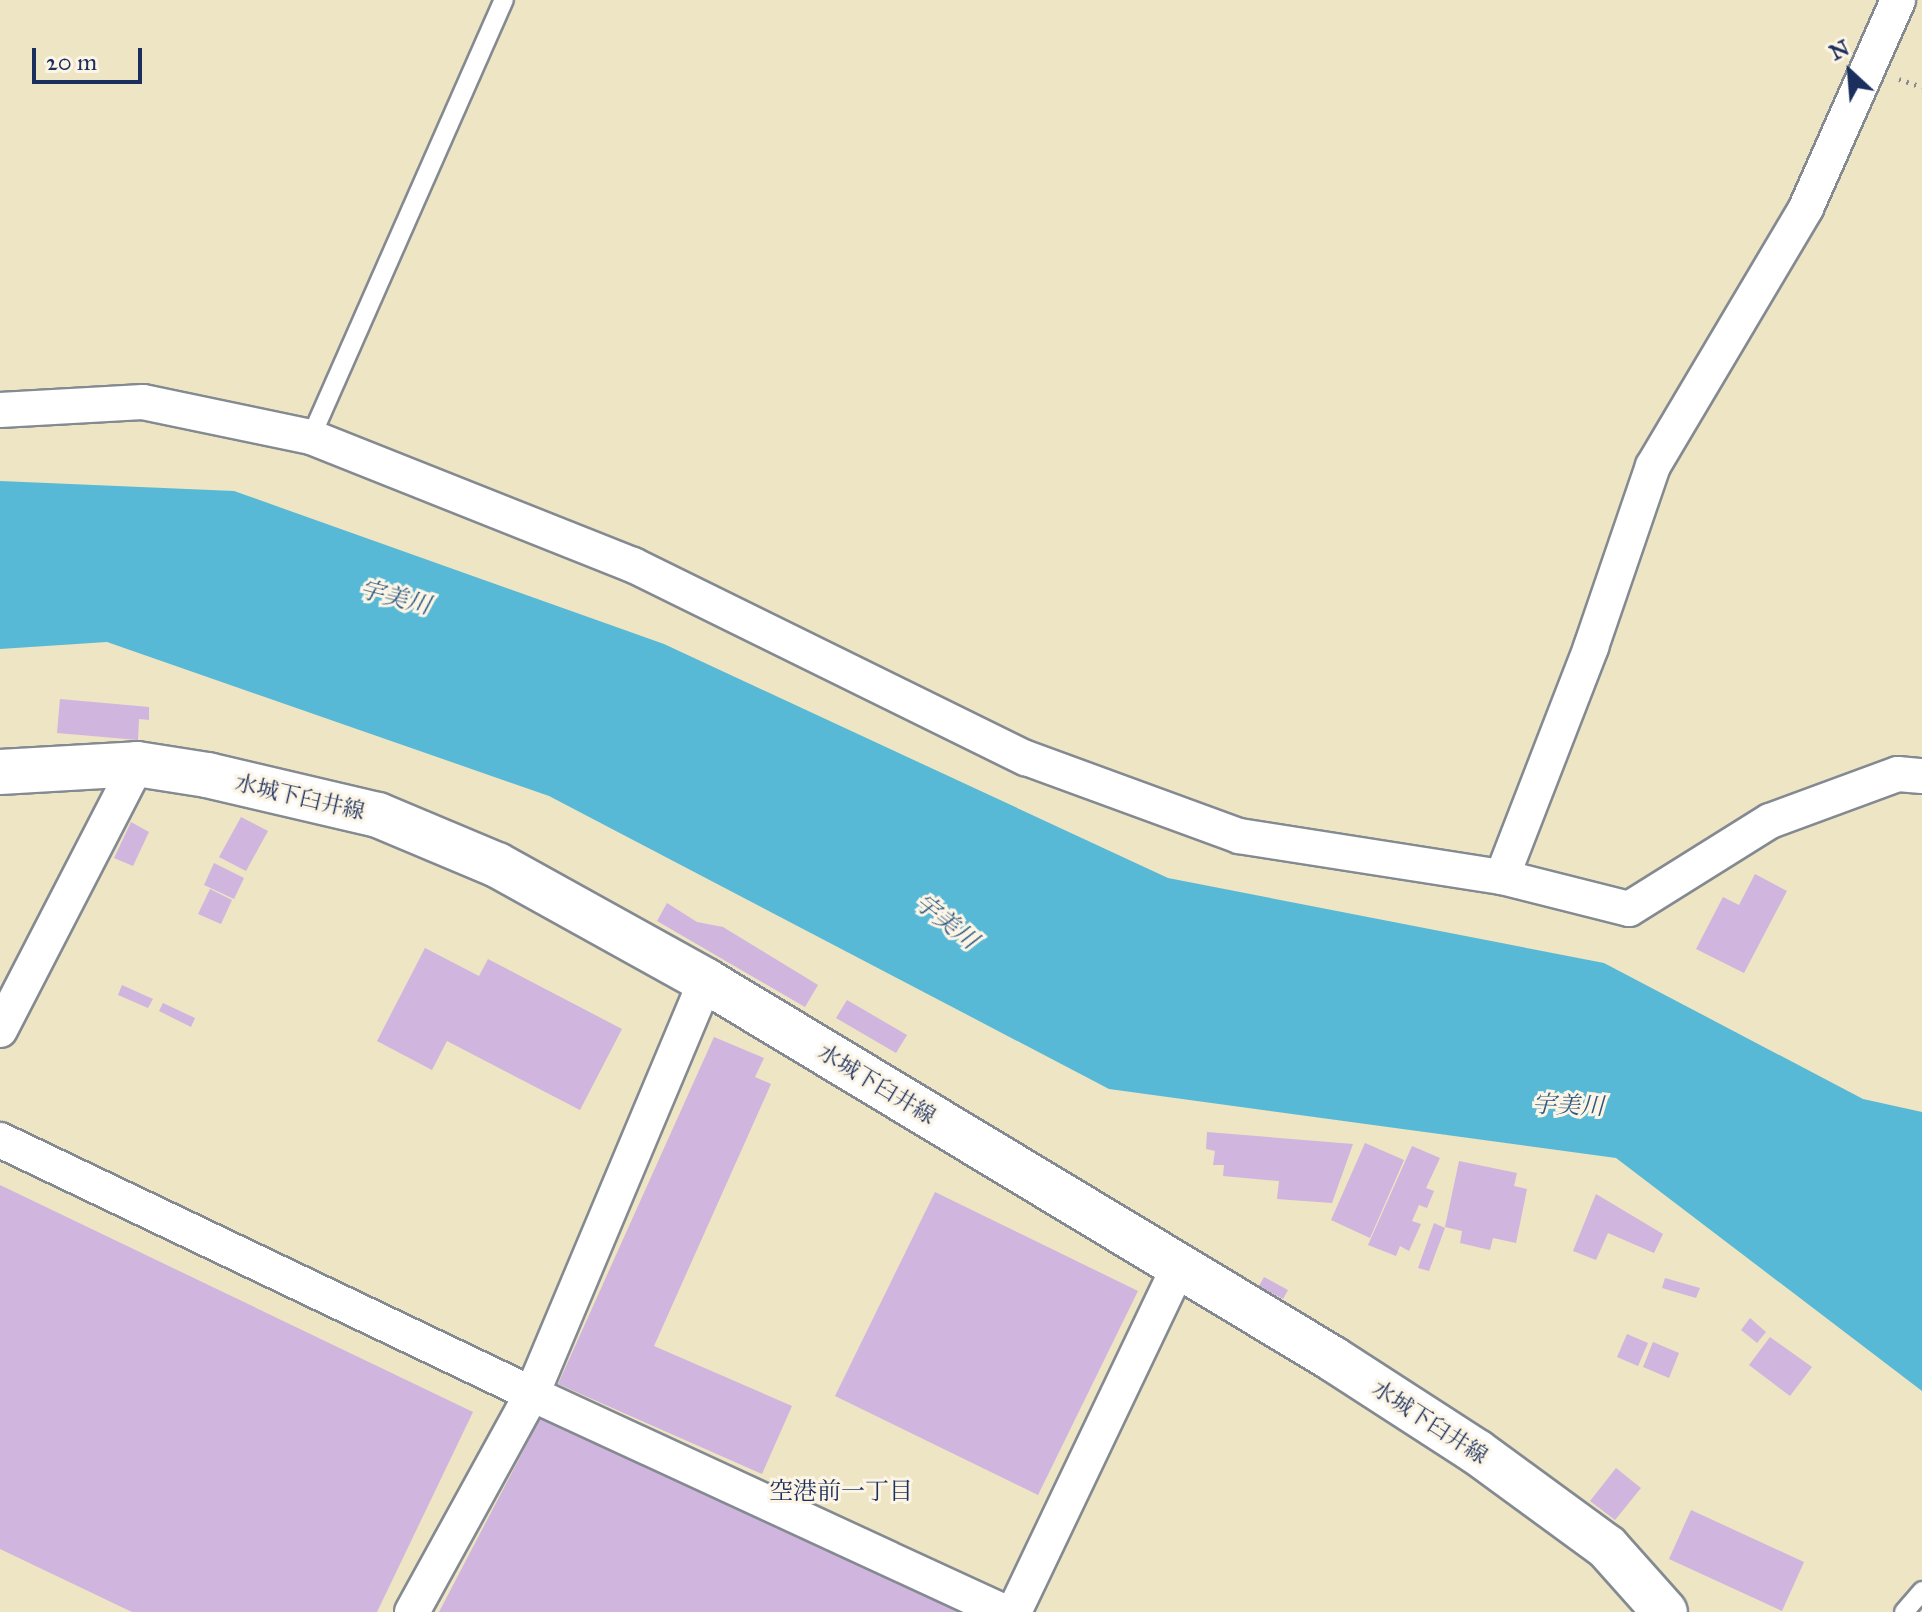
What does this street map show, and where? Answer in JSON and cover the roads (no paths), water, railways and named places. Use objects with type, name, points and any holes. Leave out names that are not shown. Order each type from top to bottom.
[{"type":"main road","name":"水城下臼井線","points":[[0,772],[137,764],[207,775],[378,815],[497,865],[706,981],[1179,1266],[1477,1452],[1607,1547],[1665,1612]]},
{"type":"street","points":[[1502,877],[1591,647],[1653,466],[1806,208],[1898,0]]},
{"type":"street","points":[[0,410],[143,402],[311,437],[633,565],[1026,758],[1239,836],[1502,877],[1629,909],[1770,821],[1898,774],[1922,776]]},
{"type":"street","points":[[0,1030],[137,764]]},
{"type":"street","points":[[412,1612],[532,1394],[706,981]]},
{"type":"street","points":[[0,1140],[532,1394],[1004,1612]]},
{"type":"street","points":[[1014,1612],[1179,1266]]},
{"type":"lane","points":[[311,437],[504,0]]},
{"type":"lane","points":[[1904,1612],[1922,1591]]},
{"type":"water","name":"宇美川","points":[[0,481],[234,491],[664,644],[1168,878],[1604,963],[1863,1099],[1922,1112],[1922,1391],[1616,1158],[1109,1089],[549,796],[107,642],[0,649]]},
{"type":"district","name":"空港前一丁目","points":[[841,1492]]}]
